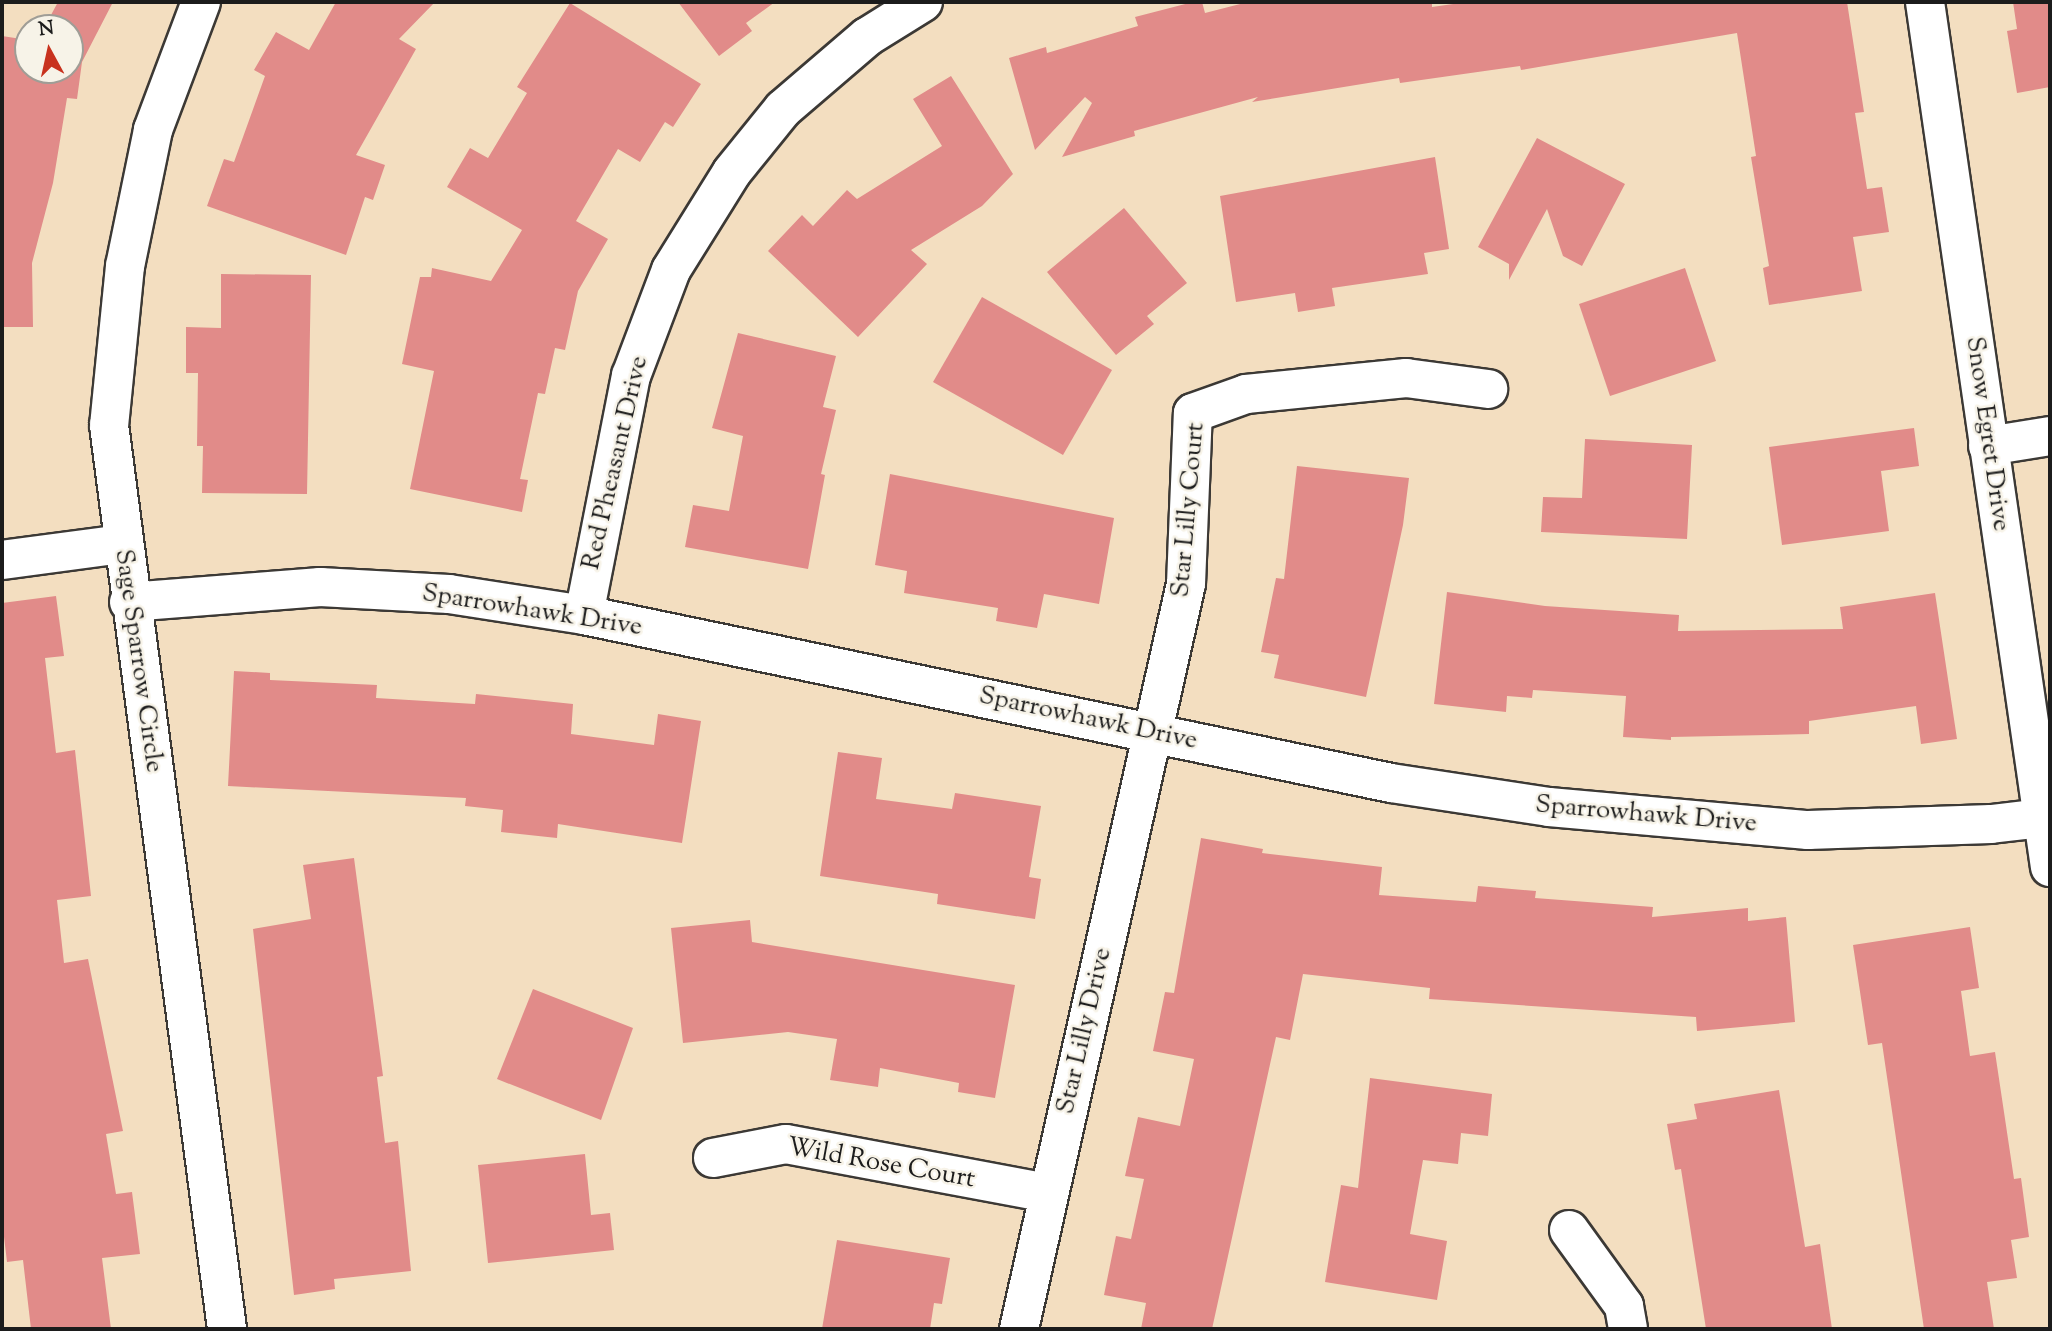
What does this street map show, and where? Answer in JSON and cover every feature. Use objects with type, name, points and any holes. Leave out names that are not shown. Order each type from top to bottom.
[{"type":"street","name":"Sage Sparrow Circle","points":[[201,2],[153,130],[125,266],[109,425],[129,602],[226,1329]]},
{"type":"street","name":"Red Pheasant Drive","points":[[584,615],[631,376],[671,270],[732,172],[783,110],[867,37],[923,2]]},
{"type":"street","name":"Snow Egret Drive","points":[[1925,2],[1988,446],[2047,818],[2050,867]]},
{"type":"street","name":"Star Lilly Court","points":[[1153,733],[1186,584],[1193,413],[1246,394],[1406,378],[1488,389]]},
{"type":"street","points":[[1988,446],[2050,436]]},
{"type":"street","points":[[2,560],[122,544]]},
{"type":"street","name":"Sparrowhawk Drive","points":[[129,602],[320,587],[449,594],[584,615],[1391,783],[1549,807],[1808,830],[2047,818]]},
{"type":"street","name":"Star Lilly Drive","points":[[1019,1329],[1153,733]]},
{"type":"street","name":"Wild Rose Court","points":[[713,1158],[786,1144],[1048,1193]]},
{"type":"street","points":[[1569,1230],[1624,1306],[1628,1329]]},
{"type":"building","points":[[58,2],[113,2],[84,58],[84,14],[52,14]]},
{"type":"building","points":[[336,2],[435,2],[399,39],[416,49],[356,155],[385,165],[373,200],[365,197],[346,255],[207,206],[224,159],[234,162],[265,76],[254,70],[276,32],[309,50]]},
{"type":"building","points":[[678,2],[775,2],[746,23],[752,31],[719,56]]},
{"type":"building","points":[[1202,2],[1205,13],[1248,2],[1432,2],[1432,7],[1467,2],[1847,2],[1864,112],[1855,113],[1867,189],[1882,187],[1889,232],[1853,237],[1862,291],[1769,305],[1763,268],[1769,266],[1751,157],[1756,156],[1737,33],[1521,70],[1520,66],[1400,83],[1399,78],[1252,102],[1258,97],[1134,131],[1135,136],[1062,157],[1092,103],[1085,97],[1035,150],[1009,58],[1046,47],[1047,53],[1138,26],[1135,17]]},
{"type":"building","points":[[2013,2],[2050,2],[2050,87],[2017,93],[2007,31],[2017,29]]},
{"type":"building","points":[[570,3],[701,84],[673,127],[665,122],[640,162],[618,149],[576,221],[608,239],[578,291],[565,350],[555,348],[545,394],[538,393],[520,479],[528,480],[522,512],[410,489],[434,371],[402,364],[420,277],[431,277],[432,268],[491,281],[522,230],[447,187],[470,148],[488,158],[527,93],[517,87]]},
{"type":"building","points":[[2,36],[14,38],[14,84],[79,84],[77,99],[67,98],[53,183],[32,263],[33,327],[2,327]]},
{"type":"building","points":[[951,76],[1013,174],[982,206],[911,250],[927,264],[858,337],[768,251],[802,215],[813,226],[847,190],[857,199],[942,146],[913,99]]},
{"type":"building","points":[[1537,138],[1625,184],[1582,266],[1563,256],[1547,209],[1509,280],[1509,264],[1478,247]]},
{"type":"building","points":[[1435,157],[1449,249],[1424,253],[1428,274],[1332,288],[1335,306],[1298,312],[1295,293],[1236,302],[1220,196]]},
{"type":"building","points":[[1124,208],[1187,283],[1147,316],[1154,324],[1116,355],[1047,272]]},
{"type":"building","points":[[1685,268],[1716,361],[1610,396],[1579,304]]},
{"type":"building","points":[[221,274],[311,275],[307,494],[202,493],[203,446],[197,446],[198,373],[186,373],[186,327],[221,328]]},
{"type":"building","points":[[982,297],[1112,370],[1063,455],[933,382]]},
{"type":"building","points":[[738,333],[836,356],[823,407],[836,410],[821,474],[825,475],[808,569],[685,547],[693,505],[729,511],[743,436],[712,428]]},
{"type":"building","points":[[1914,428],[1919,466],[1881,471],[1889,531],[1782,545],[1769,447]]},
{"type":"building","points":[[1585,439],[1692,445],[1687,539],[1541,532],[1543,497],[1582,498]]},
{"type":"building","points":[[1297,466],[1409,478],[1403,525],[1366,697],[1274,678],[1279,655],[1261,652],[1276,578],[1284,579]]},
{"type":"building","points":[[890,474],[1114,518],[1099,604],[1044,594],[1037,628],[996,621],[998,608],[904,593],[907,571],[875,565]]},
{"type":"building","points":[[1447,592],[1545,606],[1679,615],[1678,631],[1843,629],[1840,607],[1935,593],[1957,739],[1921,744],[1916,706],[1809,721],[1809,734],[1671,737],[1671,740],[1623,737],[1626,696],[1533,690],[1532,698],[1507,696],[1506,712],[1434,704]]},
{"type":"building","points":[[56,596],[64,656],[45,658],[56,753],[75,750],[91,896],[57,900],[64,963],[88,959],[123,1131],[106,1134],[116,1194],[132,1192],[140,1254],[102,1258],[111,1329],[31,1329],[23,1260],[7,1262],[2,1220],[2,603]]},
{"type":"building","points":[[234,671],[270,673],[270,680],[377,685],[376,698],[475,704],[476,694],[573,704],[571,734],[654,745],[658,714],[701,721],[682,843],[558,824],[557,838],[501,832],[503,810],[465,806],[466,798],[228,786]]},
{"type":"building","points":[[838,752],[882,758],[876,799],[952,809],[955,793],[1041,806],[1029,877],[1041,879],[1035,919],[937,904],[938,894],[820,876]]},
{"type":"building","points":[[1201,838],[1263,849],[1262,853],[1382,867],[1379,895],[1476,902],[1478,886],[1536,891],[1535,898],[1653,907],[1652,917],[1748,908],[1748,921],[1786,917],[1795,1022],[1697,1031],[1696,1017],[1429,999],[1430,988],[1303,974],[1290,1040],[1276,1037],[1212,1329],[1141,1329],[1146,1303],[1104,1295],[1116,1236],[1131,1239],[1144,1179],[1125,1176],[1138,1117],[1180,1126],[1194,1059],[1153,1051],[1165,992],[1174,993]]},
{"type":"building","points":[[354,858],[383,1076],[377,1077],[385,1143],[398,1141],[411,1271],[334,1279],[335,1289],[294,1295],[253,929],[311,919],[303,865]]},
{"type":"building","points":[[750,920],[752,942],[1015,985],[995,1098],[958,1092],[959,1083],[880,1068],[878,1087],[830,1080],[837,1039],[788,1032],[683,1043],[671,928]]},
{"type":"building","points":[[1970,927],[1979,988],[1961,991],[1970,1056],[1995,1052],[2014,1179],[2021,1178],[2029,1237],[2011,1240],[2017,1278],[1987,1282],[1994,1329],[1924,1329],[1882,1043],[1868,1045],[1853,945]]},
{"type":"building","points":[[533,989],[633,1028],[601,1120],[497,1079]]},
{"type":"building","points":[[1370,1078],[1492,1094],[1488,1136],[1461,1133],[1458,1164],[1423,1160],[1410,1234],[1447,1241],[1437,1300],[1325,1282],[1341,1185],[1358,1188]]},
{"type":"building","points":[[1779,1090],[1805,1247],[1820,1244],[1832,1329],[1706,1329],[1681,1169],[1675,1170],[1667,1124],[1697,1119],[1694,1104]]},
{"type":"building","points":[[585,1154],[591,1215],[610,1213],[614,1250],[488,1263],[478,1165]]},
{"type":"building","points":[[837,1240],[950,1258],[942,1304],[934,1303],[930,1329],[822,1329]]}]
